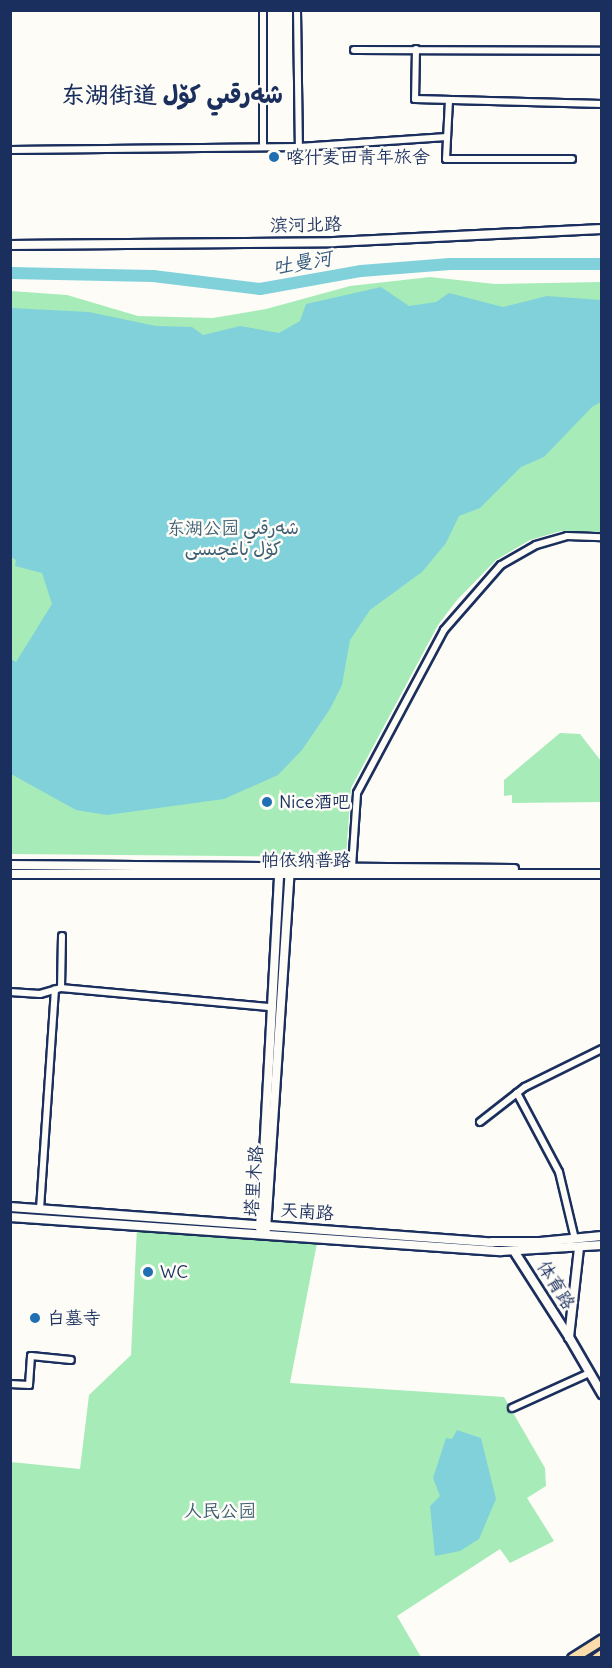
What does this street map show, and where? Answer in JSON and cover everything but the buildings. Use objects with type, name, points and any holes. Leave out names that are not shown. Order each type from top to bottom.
[{"type":"main road","points":[[572,1658],[602,1639]]},
{"type":"main road","points":[[596,1658],[602,1654]]},
{"type":"street","points":[[262,147],[263,10]]},
{"type":"street","points":[[297,10],[299,147]]},
{"type":"street","points":[[416,49],[415,99],[602,105]]},
{"type":"street","points":[[354,50],[602,51]]},
{"type":"street","points":[[449,100],[446,159],[572,159]]},
{"type":"street","points":[[10,150],[299,147],[447,137]]},
{"type":"street","name":"滨河北路","points":[[10,245],[334,242],[602,229]]},
{"type":"street","points":[[352,867],[357,793],[444,630],[501,565],[536,545],[567,536],[602,537]]},
{"type":"street","name":"帕依纳普路","points":[[10,865],[279,872]]},
{"type":"street","name":"帕依纳普路","points":[[10,874],[279,872],[352,867],[602,872]]},
{"type":"street","name":"帕依纳普路","points":[[290,871],[602,872]]},
{"type":"street","name":"塔里木路","points":[[264,1235],[268,1225],[290,871]]},
{"type":"street","name":"塔里木路","points":[[264,1235],[258,1225],[279,872]]},
{"type":"street","points":[[40,1209],[62,936]]},
{"type":"street","points":[[10,992],[40,994],[58,989],[271,1007]]},
{"type":"street","points":[[480,1122],[517,1093],[602,1049]]},
{"type":"street","points":[[517,1093],[559,1172],[575,1239]]},
{"type":"street","name":"天南路","points":[[10,1207],[492,1242],[602,1236]]},
{"type":"street","name":"天南路","points":[[10,1217],[514,1251],[602,1245]]},
{"type":"street","name":"体育路","points":[[569,1337],[579,1248]]},
{"type":"street","name":"体育路","points":[[514,1251],[602,1394]]},
{"type":"street","points":[[10,1384],[29,1385],[31,1356],[71,1360]]},
{"type":"street","points":[[512,1408],[588,1373]]},
{"type":"green space","name":"东湖公园 شەرقىي كۆل باغچىسى","points":[[430,277],[495,284],[601,282],[601,532],[561,531],[530,540],[496,560],[457,600],[438,625],[351,788],[346,857],[11,854],[11,291],[67,295],[138,316],[213,318],[266,309],[350,286]]},
{"type":"green space","points":[[560,733],[580,734],[601,761],[601,802],[512,803],[512,795],[504,796],[504,780]]},
{"type":"green space","name":"人民公园","points":[[137,1226],[318,1238],[290,1383],[504,1397],[545,1468],[546,1486],[527,1498],[554,1541],[510,1563],[500,1549],[397,1616],[421,1657],[11,1658],[11,1462],[80,1469],[89,1395],[131,1355]]},
{"type":"water","name":"东湖公园 شەرقىي كۆل باغچىسى","points":[[381,287],[409,306],[436,302],[449,293],[503,307],[547,296],[601,300],[601,402],[592,407],[544,457],[521,467],[480,508],[459,516],[446,543],[422,572],[370,610],[350,640],[342,685],[330,709],[302,750],[278,775],[224,799],[107,815],[76,810],[11,774],[11,659],[16,662],[52,604],[42,573],[15,566],[16,560],[11,557],[11,308],[89,312],[156,326],[192,327],[203,335],[240,326],[279,333],[300,321],[306,304]]},
{"type":"water","points":[[457,1430],[481,1438],[496,1499],[479,1539],[460,1551],[435,1556],[430,1506],[440,1496],[433,1478],[446,1438],[452,1439]]},
{"type":"waterway","name":"吐曼河","points":[[10,273],[153,276],[260,289],[361,271],[450,264],[602,264]]},
{"type":"place","name":"喀什麦田青年旅舍","points":[[274,157]]},
{"type":"place","name":"Nice酒吧","points":[[267,802]]},
{"type":"place","name":"WC","points":[[148,1272]]},
{"type":"place","name":"白墓寺","points":[[35,1318]]},
{"type":"district","name":"东湖街道 شەرقىي كۆل","points":[[172,95]]}]
